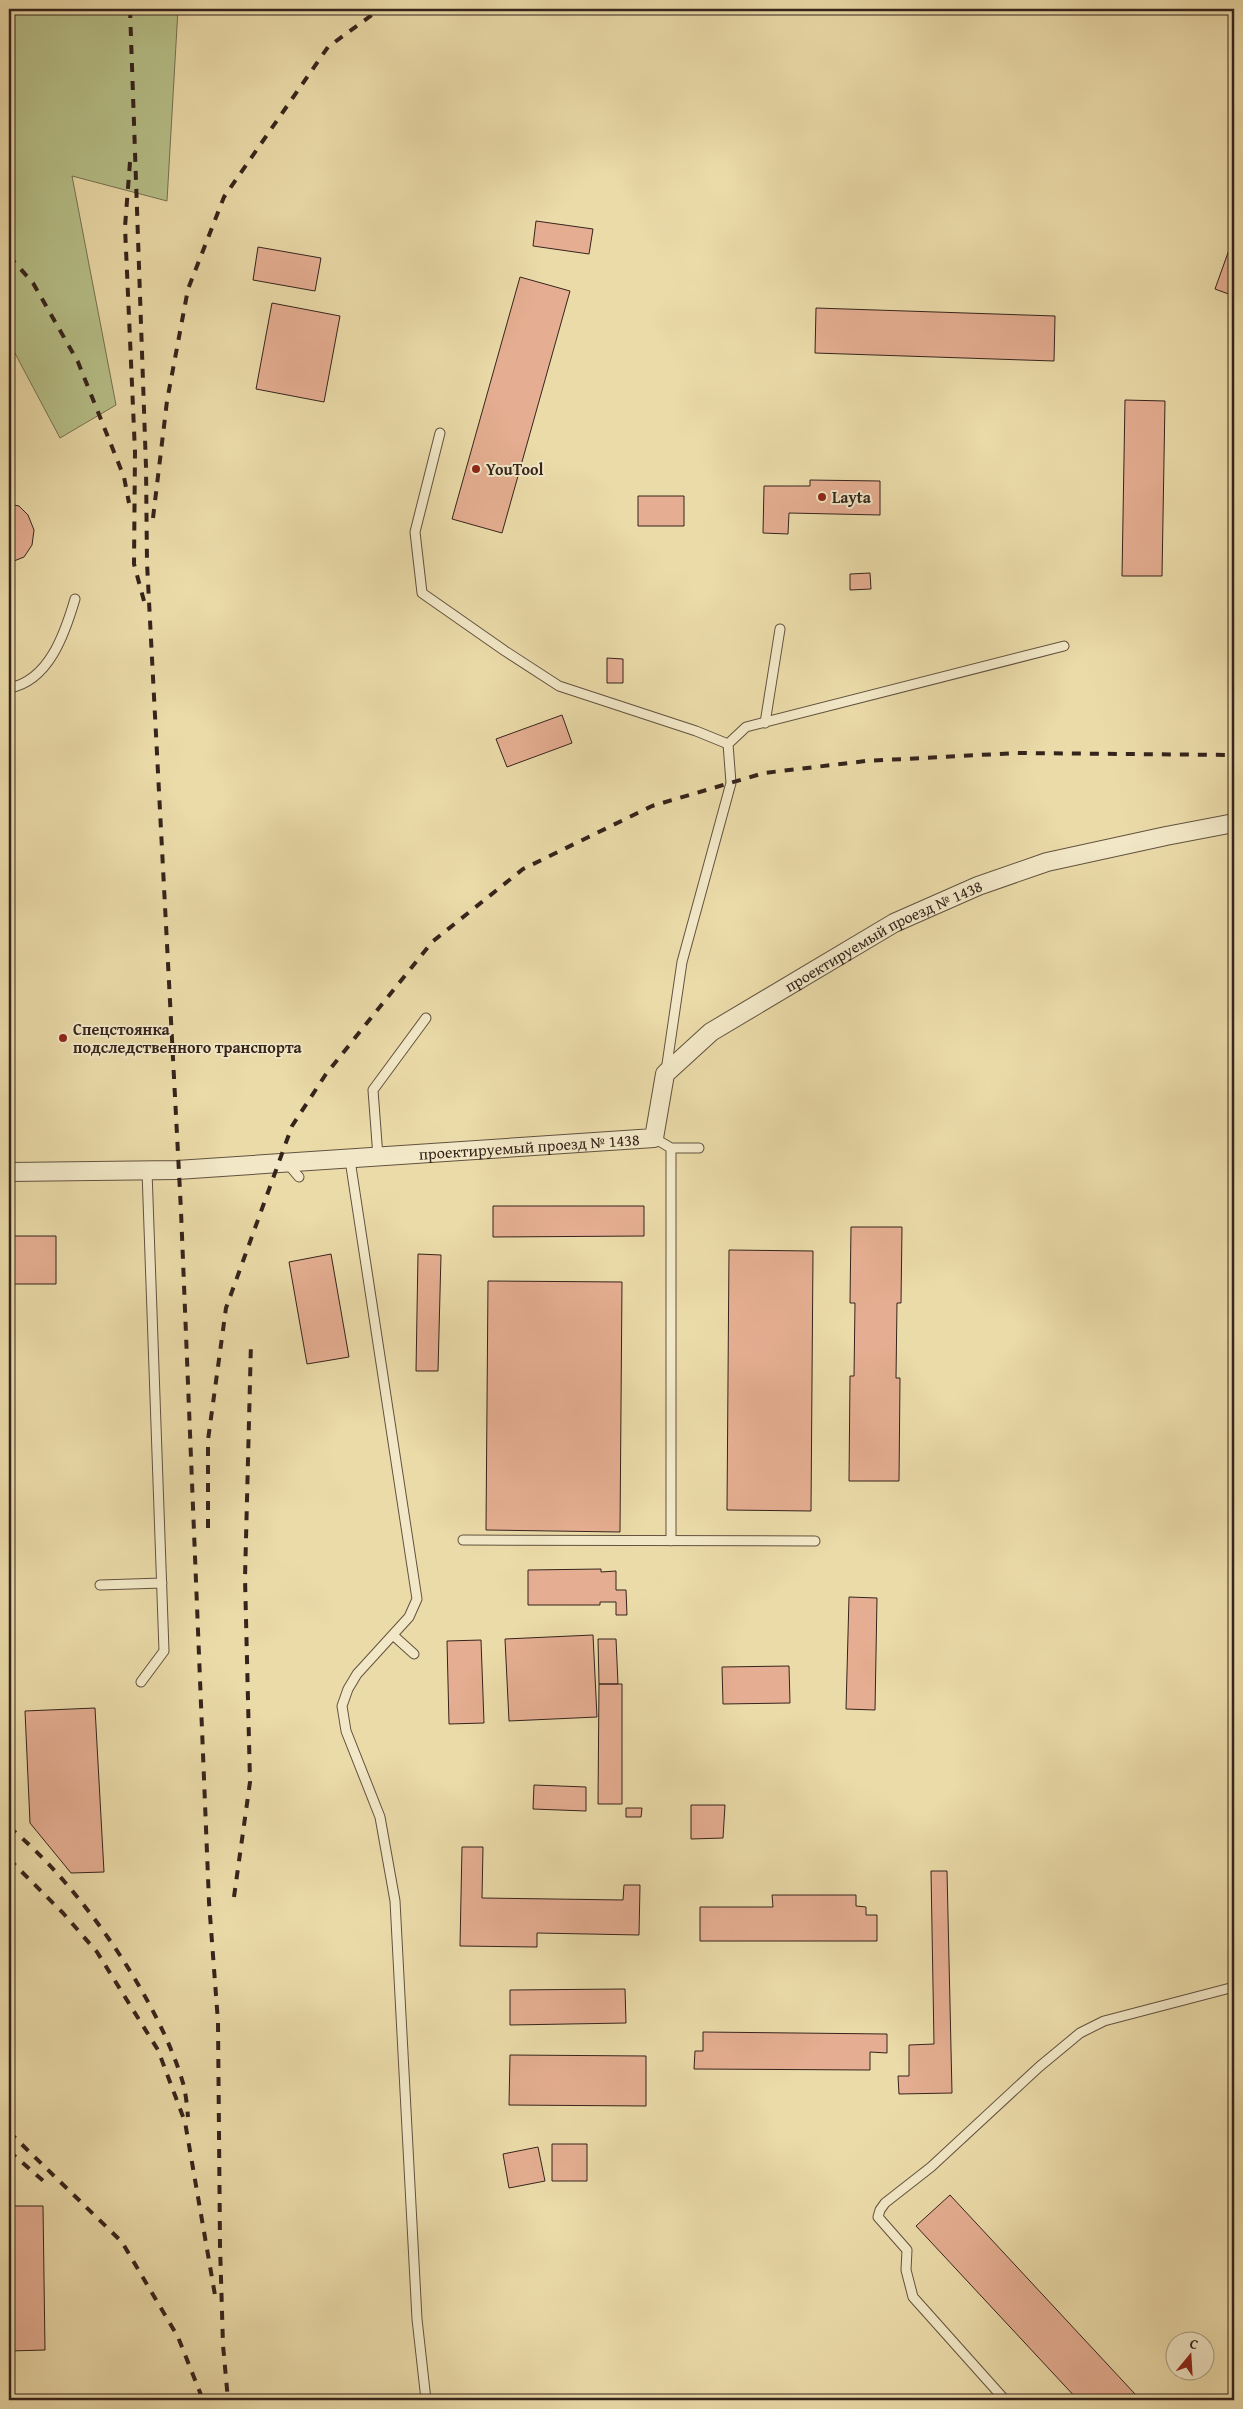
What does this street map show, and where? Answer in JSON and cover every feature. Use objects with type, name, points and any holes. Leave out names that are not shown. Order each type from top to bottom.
[{"type":"street","name":"проектируемый проезд № 1438","points":[[9,1172],[294,1170],[350,1160],[654,1138],[665,1074],[711,1032],[894,923],[978,886],[1047,862],[1234,823]]},
{"type":"lane","points":[[440,433],[415,532],[422,593],[505,652],[559,686],[728,744]]},
{"type":"lane","points":[[9,688],[30,680],[50,659],[65,632],[75,599]]},
{"type":"lane","points":[[765,723],[780,629]]},
{"type":"lane","points":[[728,744],[746,728],[1064,646]]},
{"type":"lane","points":[[665,1074],[682,962],[731,783],[728,744]]},
{"type":"lane","points":[[378,1158],[373,1090],[426,1018]]},
{"type":"lane","points":[[654,1138],[671,1148],[699,1148]]},
{"type":"lane","points":[[671,1148],[671,1540]]},
{"type":"lane","points":[[350,1160],[417,1599],[410,1617],[358,1674],[348,1688],[342,1706],[346,1731],[380,1817],[395,1901],[417,2319],[426,2400]]},
{"type":"lane","points":[[141,1682],[164,1651],[147,1171]]},
{"type":"lane","points":[[463,1540],[815,1541]]},
{"type":"lane","points":[[100,1585],[162,1583]]},
{"type":"lane","points":[[393,1635],[414,1654]]},
{"type":"lane","points":[[1005,2400],[913,2297],[906,2270],[907,2250],[878,2217],[880,2210],[885,2203],[931,2167],[1039,2067],[1080,2033],[1104,2021],[1234,1987]]},
{"type":"green space","points":[[9,9],[178,9],[167,201],[72,176],[116,405],[60,438],[9,342]]},
{"type":"building","points":[[536,221],[593,229],[589,254],[533,246]]},
{"type":"building","points":[[1234,236],[1234,296],[1215,289]]},
{"type":"building","points":[[258,247],[321,258],[315,291],[253,280]]},
{"type":"building","points":[[520,277],[570,291],[502,533],[452,519]]},
{"type":"building","points":[[272,303],[340,316],[324,402],[256,389]]},
{"type":"building","points":[[816,308],[1055,316],[1054,361],[815,353]]},
{"type":"building","points":[[1125,400],[1165,401],[1162,576],[1122,576]]},
{"type":"building","points":[[810,480],[880,481],[880,515],[789,513],[788,534],[763,533],[764,486],[810,486]]},
{"type":"building","points":[[638,496],[684,496],[684,526],[638,526]]},
{"type":"building","points":[[9,504],[19,506],[28,515],[34,530],[32,545],[24,557],[9,563]]},
{"type":"building","points":[[870,573],[871,589],[850,590],[850,574]]},
{"type":"building","points":[[607,658],[623,659],[623,683],[607,683]]},
{"type":"building","points":[[562,715],[572,743],[507,767],[496,739]]},
{"type":"building","points":[[493,1206],[644,1206],[644,1236],[493,1237]]},
{"type":"building","points":[[851,1227],[902,1227],[901,1303],[897,1303],[896,1378],[900,1378],[899,1481],[849,1481],[850,1376],[854,1376],[855,1303],[850,1303]]},
{"type":"building","points":[[9,1236],[56,1236],[56,1284],[9,1284]]},
{"type":"building","points":[[729,1250],[813,1251],[811,1511],[727,1510]]},
{"type":"building","points":[[331,1254],[349,1357],[307,1364],[289,1262]]},
{"type":"building","points":[[418,1254],[441,1255],[438,1371],[416,1371]]},
{"type":"building","points":[[488,1281],[622,1282],[620,1532],[486,1530]]},
{"type":"building","points":[[601,1569],[601,1572],[616,1571],[616,1590],[626,1590],[627,1615],[616,1615],[616,1602],[600,1602],[600,1605],[528,1605],[528,1570]]},
{"type":"building","points":[[849,1597],[877,1598],[875,1710],[846,1709]]},
{"type":"building","points":[[593,1635],[597,1717],[509,1721],[505,1639]]},
{"type":"building","points":[[598,1639],[616,1639],[618,1684],[599,1684]]},
{"type":"building","points":[[481,1640],[484,1723],[449,1724],[447,1641]]},
{"type":"building","points":[[789,1666],[790,1703],[723,1704],[722,1667]]},
{"type":"building","points":[[599,1684],[622,1684],[622,1804],[598,1804]]},
{"type":"building","points":[[95,1708],[104,1872],[71,1873],[30,1823],[25,1711]]},
{"type":"building","points":[[534,1785],[586,1787],[586,1811],[533,1809]]},
{"type":"building","points":[[691,1805],[725,1805],[723,1838],[691,1839]]},
{"type":"building","points":[[626,1808],[642,1808],[641,1817],[626,1817]]},
{"type":"building","points":[[462,1847],[483,1847],[482,1898],[623,1900],[624,1885],[640,1885],[639,1935],[537,1933],[537,1947],[460,1946]]},
{"type":"building","points":[[931,1871],[947,1871],[952,2093],[899,2094],[898,2076],[909,2076],[909,2045],[934,2044]]},
{"type":"building","points":[[772,1895],[856,1895],[856,1906],[866,1907],[866,1915],[877,1915],[877,1941],[700,1941],[700,1907],[773,1907]]},
{"type":"building","points":[[625,1989],[626,2023],[510,2025],[510,1990]]},
{"type":"building","points":[[703,2032],[887,2034],[887,2053],[870,2052],[870,2070],[694,2069],[695,2051],[703,2051]]},
{"type":"building","points":[[510,2055],[646,2056],[646,2106],[509,2105]]},
{"type":"building","points":[[552,2144],[587,2144],[587,2181],[552,2181]]},
{"type":"building","points":[[538,2147],[545,2181],[509,2188],[503,2154]]},
{"type":"building","points":[[950,2195],[1135,2394],[1129,2400],[1078,2400],[916,2226]]},
{"type":"building","points":[[9,2206],[43,2206],[45,2350],[9,2351]]},
{"type":"railway","points":[[130,9],[146,467],[147,563],[181,1211],[209,1902],[218,2022],[220,2245],[223,2345],[228,2400]]},
{"type":"railway","points":[[153,518],[167,401],[188,289],[224,197],[328,47],[380,9]]},
{"type":"railway","points":[[130,162],[125,227],[135,452],[134,564],[144,601]]},
{"type":"railway","points":[[9,256],[33,283],[78,362],[124,477],[129,503]]},
{"type":"railway","points":[[208,1528],[208,1440],[226,1308],[292,1126],[326,1074],[432,942],[523,869],[652,806],[764,773],[866,761],[1017,753],[1234,755]]},
{"type":"railway","points":[[234,1897],[250,1782],[245,1578],[251,1342]]},
{"type":"railway","points":[[9,1827],[62,1879],[88,1910],[135,1979],[155,2015],[171,2050],[183,2083],[188,2117]]},
{"type":"railway","points":[[9,1859],[63,1913],[97,1952],[158,2050],[185,2122],[216,2301]]},
{"type":"railway","points":[[9,2132],[122,2242],[178,2337],[203,2400]]},
{"type":"railway","points":[[9,2151],[48,2185]]},
{"type":"place","name":"YouTool","points":[[476,469]]},
{"type":"place","name":"Layta","points":[[822,497]]},
{"type":"place","name":"Спецстоянка подследственного транспорта","points":[[63,1038]]}]
